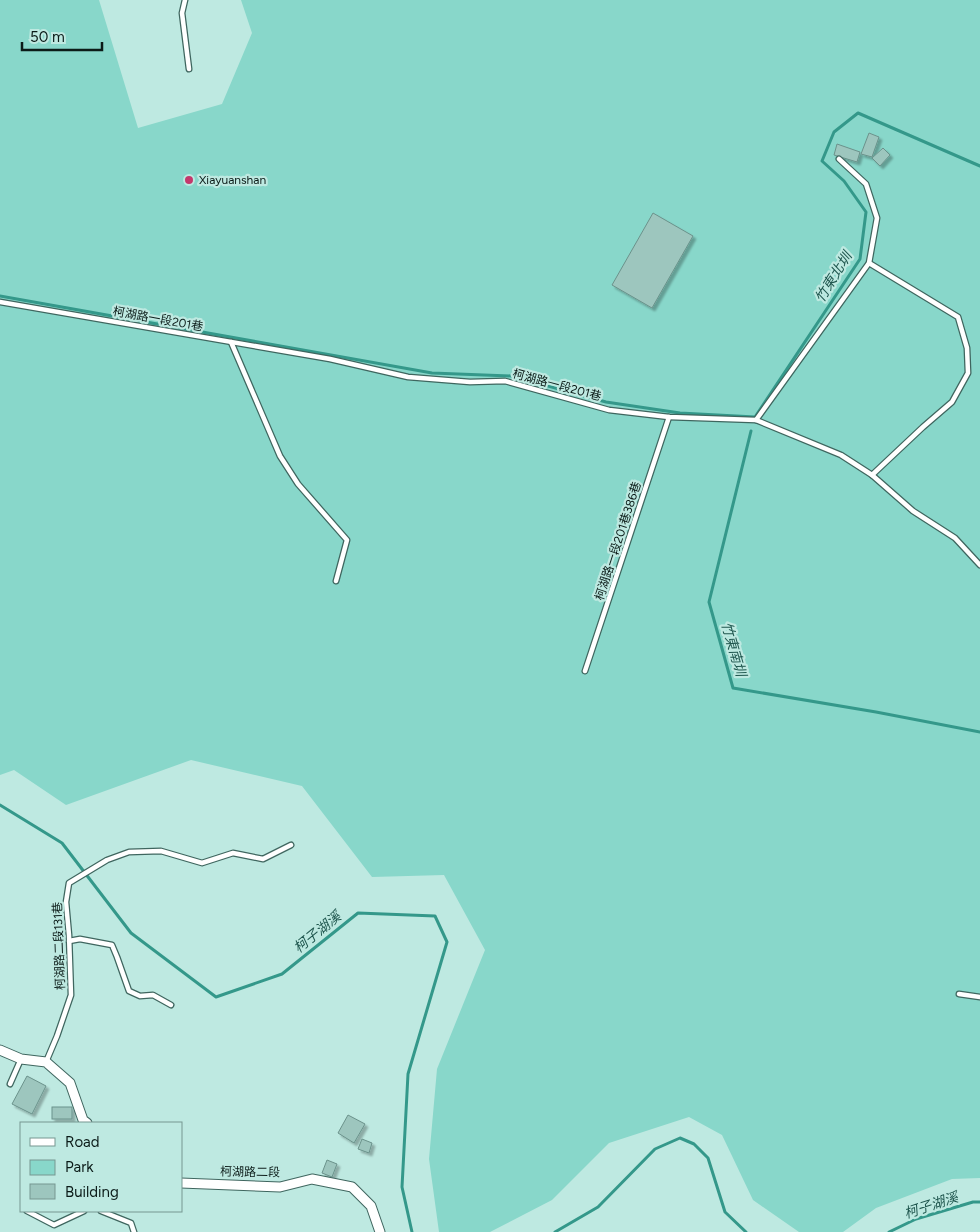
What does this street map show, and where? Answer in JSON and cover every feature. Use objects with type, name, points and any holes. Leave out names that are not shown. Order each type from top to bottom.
[{"type":"street","points":[[0,1050],[21,1059],[46,1062],[70,1083],[82,1122]]},
{"type":"street","name":"柯湖路二段","points":[[182,1183],[280,1187],[312,1179],[352,1187],[371,1206],[380,1232]]},
{"type":"lane","points":[[185,0],[182,13],[189,70]]},
{"type":"lane","points":[[756,420],[869,263],[877,218],[866,184],[839,159]]},
{"type":"lane","points":[[869,263],[958,317],[967,348],[968,373],[952,402],[922,427],[872,475]]},
{"type":"lane","name":"柯湖路一段201巷","points":[[0,302],[330,359],[408,377],[470,382],[506,381],[609,410],[669,417],[756,420],[841,455],[872,475],[914,511],[954,538],[980,565]]},
{"type":"lane","points":[[231,342],[280,456],[298,484],[347,540],[336,581]]},
{"type":"lane","name":"柯湖路一段201巷386巷","points":[[585,671],[669,417]]},
{"type":"lane","name":"柯湖路二段131巷","points":[[46,1062],[71,995],[66,902],[69,883],[107,860],[129,852],[161,851],[202,863],[233,854],[263,859],[291,845]]},
{"type":"lane","points":[[69,941],[80,939],[112,946],[129,991],[140,996],[154,995],[171,1005]]},
{"type":"lane","points":[[959,994],[980,997]]},
{"type":"lane","points":[[10,1084],[21,1059]]},
{"type":"lane","points":[[28,1212],[54,1225],[82,1212]]},
{"type":"lane","points":[[104,1212],[131,1223],[134,1232]]},
{"type":"green space","points":[[0,0],[99,0],[138,128],[222,104],[252,33],[241,0],[980,0],[980,1178],[952,1179],[876,1208],[843,1232],[799,1232],[753,1200],[722,1135],[689,1117],[609,1143],[552,1200],[490,1232],[439,1232],[429,1159],[437,1069],[485,950],[444,875],[372,877],[302,786],[191,760],[66,805],[14,770],[0,775]]},
{"type":"building","points":[[869,133],[879,137],[872,157],[861,154]]},
{"type":"building","points":[[837,144],[860,152],[857,162],[834,155]]},
{"type":"building","points":[[883,148],[890,155],[880,166],[872,158]]},
{"type":"building","points":[[653,213],[693,236],[652,308],[612,285]]},
{"type":"building","points":[[27,1076],[46,1086],[32,1114],[12,1104]]},
{"type":"building","points":[[52,1107],[72,1107],[72,1119],[52,1119]]},
{"type":"building","points":[[348,1115],[365,1124],[354,1143],[338,1133]]},
{"type":"building","points":[[362,1139],[372,1143],[369,1153],[358,1149]]},
{"type":"building","points":[[327,1160],[337,1164],[332,1177],[322,1173]]},
{"type":"waterway","name":"竹東北圳","points":[[0,296],[432,373],[512,376],[606,402],[680,413],[755,417],[860,259],[866,212],[844,181],[822,161],[834,132],[858,113],[980,166]]},
{"type":"waterway","name":"竹東南圳","points":[[751,431],[709,602],[733,688],[980,732]]},
{"type":"waterway","name":"柯子湖溪","points":[[0,805],[62,843],[131,933],[216,997],[282,974],[358,913],[435,916],[447,942],[408,1074],[402,1187],[412,1232]]},
{"type":"waterway","name":"柯子湖溪","points":[[555,1232],[598,1207],[655,1149],[680,1138],[694,1144],[708,1158],[725,1212],[746,1232]]},
{"type":"waterway","name":"柯子湖溪","points":[[889,1232],[916,1219],[973,1202],[980,1202]]},
{"type":"place","name":"Xiayuanshan","points":[[189,180]]}]
